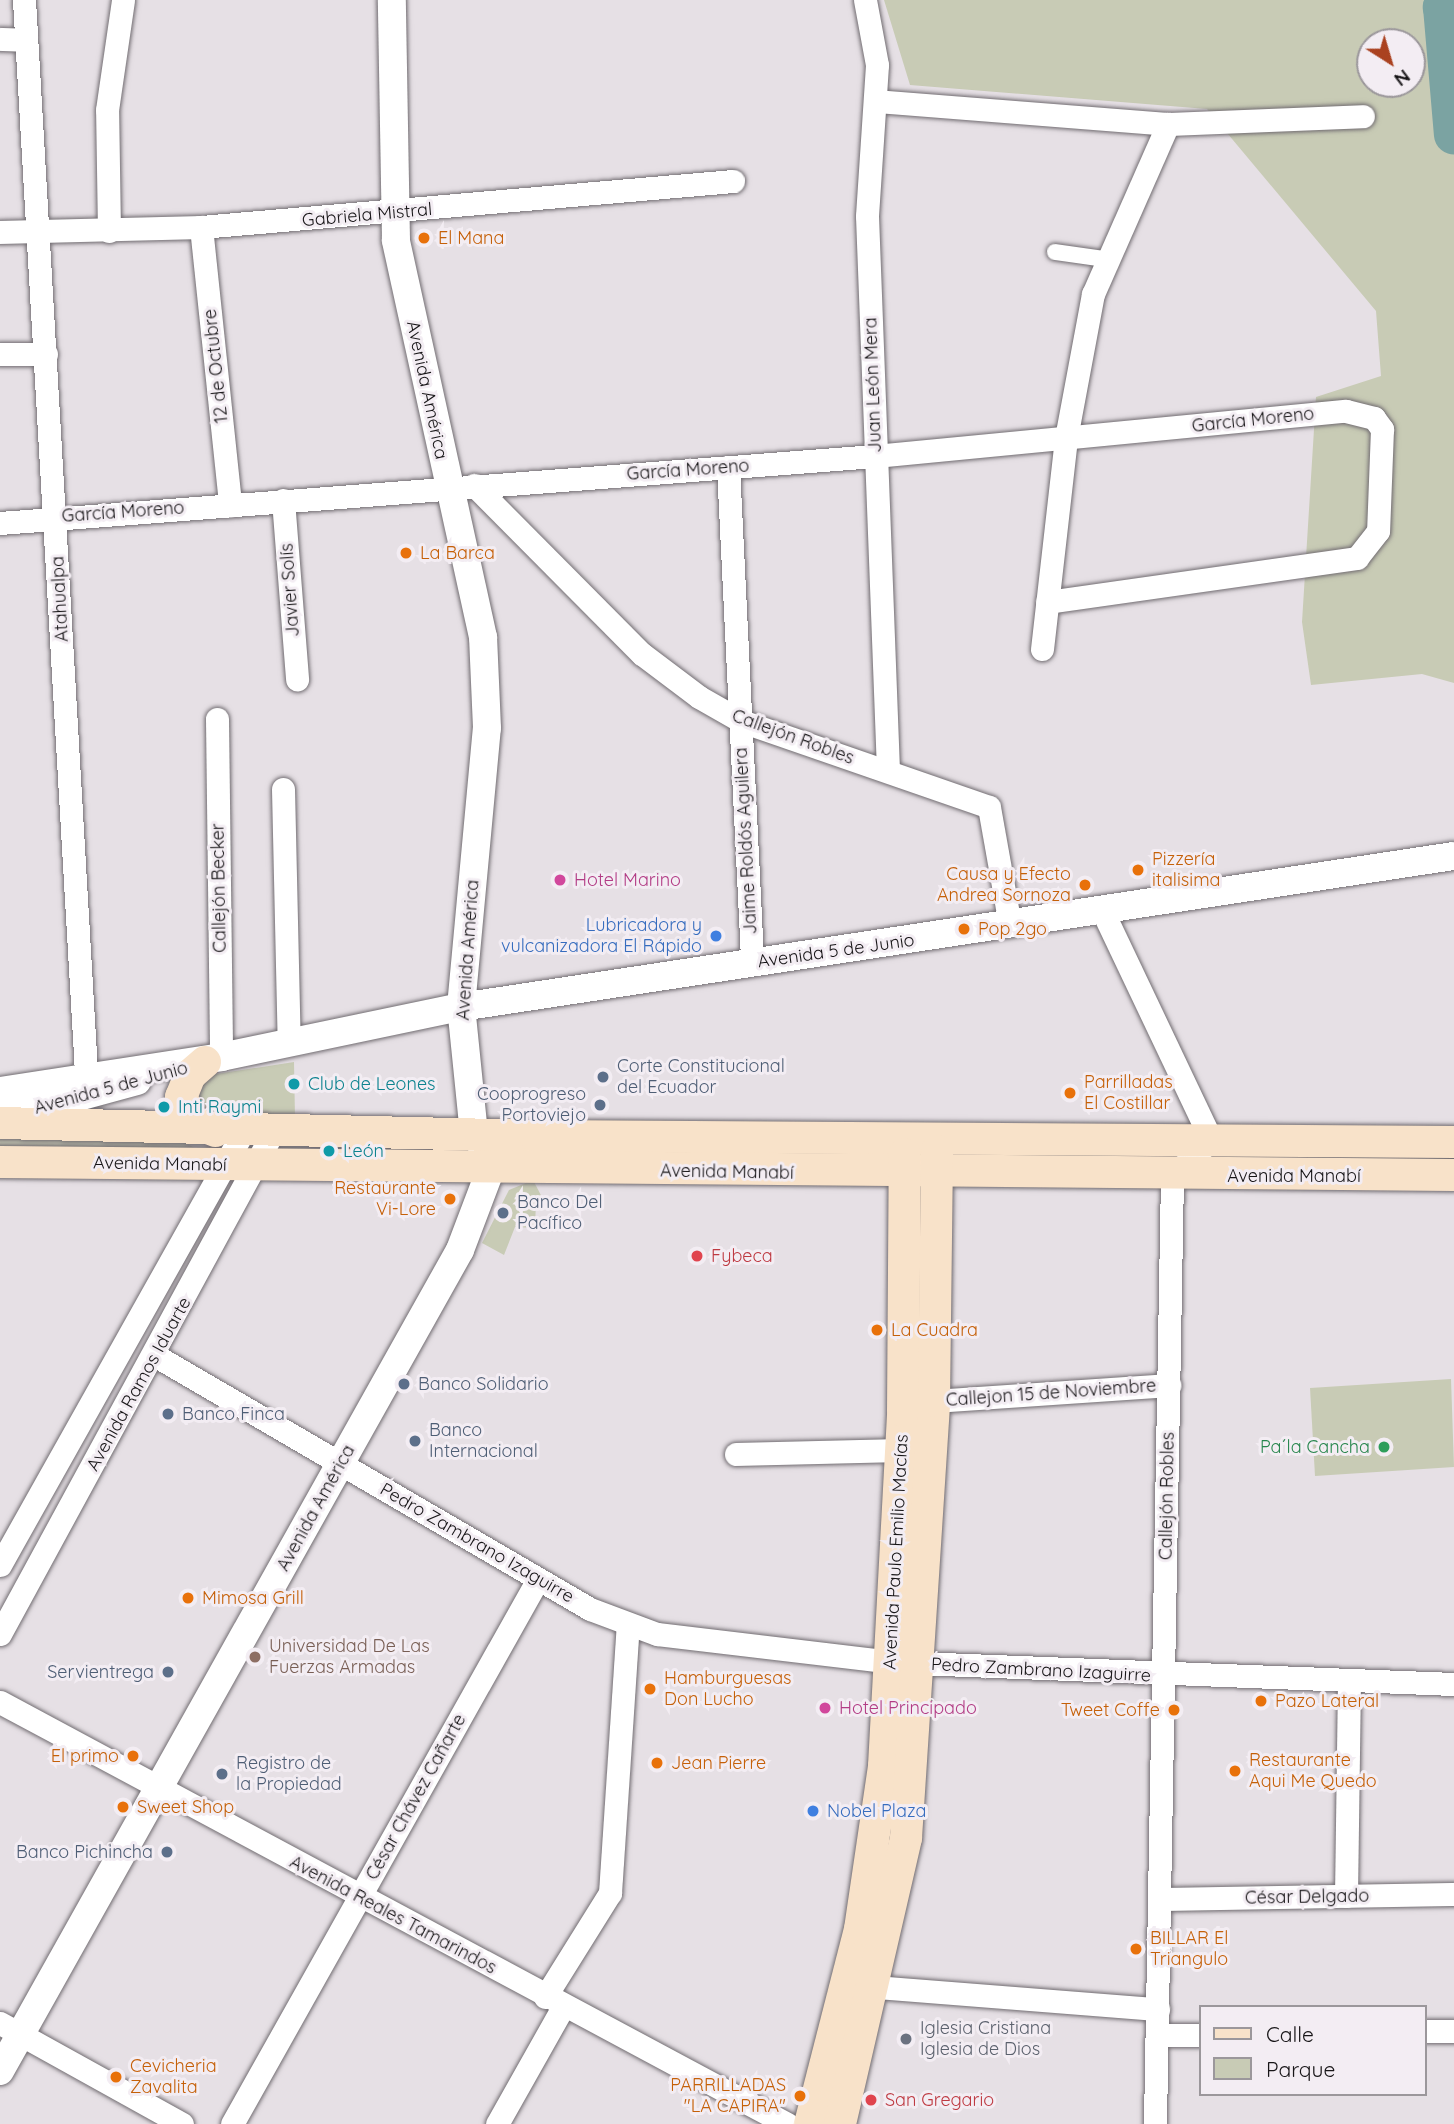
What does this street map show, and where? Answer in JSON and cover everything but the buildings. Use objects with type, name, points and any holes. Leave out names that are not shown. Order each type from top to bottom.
[{"type":"main road","points":[[213,1059],[190,1074],[181,1097],[193,1122],[244,1131]]},
{"type":"main road","name":"Avenida Manabí","points":[[0,1121],[244,1131],[1454,1142]]},
{"type":"main road","name":"Avenida Paulo Emilio Macías","points":[[823,2122],[876,1987],[906,1838],[906,1662],[900,1450],[906,1173],[904,1139]]},
{"type":"main road","name":"Avenida Paulo Emilio Macías","points":[[823,2122],[872,1866],[906,1662],[934,1401],[937,1139]]},
{"type":"main road","name":"Avenida Manabí","points":[[0,1162],[224,1165],[493,1163],[547,1170],[937,1171],[1172,1176],[1454,1175]]},
{"type":"street","name":"Atahualpa","points":[[24,0],[56,517],[86,1073]]},
{"type":"street","points":[[110,231],[107,110],[123,0]]},
{"type":"street","name":"Avenida América","points":[[0,2071],[10,2029],[159,1788],[460,1250],[493,1163],[474,1134],[461,1007],[487,696],[461,485],[393,213],[392,0]]},
{"type":"street","name":"Juan León Mera","points":[[865,0],[876,101],[867,216],[888,771]]},
{"type":"street","points":[[0,38],[26,40]]},
{"type":"street","points":[[876,101],[1168,124],[1363,116]]},
{"type":"street","points":[[1042,649],[1066,438],[1105,259],[1168,124]]},
{"type":"street","name":"Gabriela Mistral","points":[[0,232],[201,227],[393,213],[733,181]]},
{"type":"street","name":"12 de Octubre","points":[[201,227],[230,505]]},
{"type":"street","points":[[1055,253],[1105,259]]},
{"type":"street","points":[[0,354],[46,354]]},
{"type":"street","name":"García Moreno","points":[[0,523],[461,485],[875,456],[1346,411],[1374,418],[1382,429],[1378,531],[1357,558],[1047,602]]},
{"type":"street","name":"Jaime Roldós Aguilera","points":[[728,467],[752,964]]},
{"type":"street","name":"Callejón Robles","points":[[461,485],[642,654],[741,721],[989,807],[1010,925]]},
{"type":"street","name":"Javier Solís","points":[[283,500],[297,679]]},
{"type":"street","name":"Callejón Becker","points":[[213,1059],[217,719]]},
{"type":"street","points":[[283,789],[289,1044]]},
{"type":"street","name":"Avenida 5 de Junio","points":[[0,1091],[86,1073],[213,1059],[461,1007],[1454,856]]},
{"type":"street","points":[[1102,910],[1211,1140],[1172,1176]]},
{"type":"street","name":"Avenida 5 de Junio","points":[[0,1121],[213,1059]]},
{"type":"street","name":"Avenida Ramos Iduarte","points":[[0,1634],[156,1356],[257,1164],[244,1131]]},
{"type":"street","name":"Avenida Ramos Iduarte","points":[[0,1565],[244,1131]]},
{"type":"street","name":"Callejón Robles","points":[[1155,2124],[1172,1176]]},
{"type":"street","name":"Pedro Zambrano Izaguirre","points":[[156,1356],[538,1579],[628,1625],[729,1647],[906,1662],[1163,1677],[1454,1684]]},
{"type":"street","name":"Callejon 15 de Noviembre","points":[[934,1401],[1169,1385]]},
{"type":"street","points":[[736,1454],[900,1450]]},
{"type":"street","name":"César Chávez Cañarte","points":[[232,2124],[538,1579]]},
{"type":"street","points":[[498,2124],[554,2002],[610,1893],[628,1625]]},
{"type":"street","points":[[1346,1896],[1349,1683]]},
{"type":"street","name":"Avenida Reales Tamarindos","points":[[0,1702],[554,2002],[823,2122]]},
{"type":"street","name":"César Delgado","points":[[1160,1899],[1454,1895]]},
{"type":"street","points":[[876,1987],[1158,2009]]},
{"type":"street","points":[[10,2029],[183,2124]]},
{"type":"street","points":[[1426,2032],[1454,2031]]},
{"type":"street","points":[[1157,2035],[1198,2035]]},
{"type":"green space","points":[[884,0],[1454,0],[1454,683],[1422,674],[1311,685],[1302,622],[1316,397],[1381,376],[1376,311],[1207,109],[910,85]]},
{"type":"green space","points":[[294,1062],[295,1118],[209,1119],[190,1089],[203,1076]]},
{"type":"green space","points":[[0,1135],[185,1142],[202,1153],[0,1147]]},
{"type":"green space","points":[[533,1180],[544,1201],[536,1201],[535,1228],[515,1227],[504,1255],[482,1243],[509,1190]]},
{"type":"green space","name":"Pa´la Cancha","points":[[1451,1379],[1454,1467],[1315,1476],[1310,1388]]},
{"type":"water","points":[[1442,0],[1454,0],[1454,123],[1437,88]]},
{"type":"waterway","points":[[1448,0],[1443,7],[1454,135]]},
{"type":"place","name":"El Mana","points":[[424,238]]},
{"type":"place","name":"La Barca","points":[[406,553]]},
{"type":"place","name":"Pizzería italisima","points":[[1138,870]]},
{"type":"place","name":"Hotel Marino","points":[[560,880]]},
{"type":"place","name":"Causa y Efecto Andrea Sornoza","points":[[1085,885]]},
{"type":"place","name":"Pop 2go","points":[[964,929]]},
{"type":"place","name":"Lubricadora y vulcanizadora El Rápido","points":[[716,936]]},
{"type":"place","name":"Corte Constitucional del Ecuador","points":[[603,1077]]},
{"type":"place","name":"Club de Leones","points":[[294,1084]]},
{"type":"place","name":"Parrilladas El Costillar","points":[[1070,1093]]},
{"type":"place","name":"Cooprogreso Portoviejo","points":[[600,1105]]},
{"type":"place","name":"Inti Raymi","points":[[164,1107]]},
{"type":"place","name":"León","points":[[329,1151]]},
{"type":"place","name":"Restaurante Vi-Lore","points":[[450,1199]]},
{"type":"place","name":"Banco Del Pacífico","points":[[503,1213]]},
{"type":"place","name":"Fybeca","points":[[697,1256]]},
{"type":"place","name":"La Cuadra","points":[[877,1330]]},
{"type":"place","name":"Banco Solidario","points":[[404,1384]]},
{"type":"place","name":"Banco Finca","points":[[168,1414]]},
{"type":"place","name":"Banco Internacional","points":[[415,1441]]},
{"type":"place","name":"Pa´la Cancha","points":[[1384,1447]]},
{"type":"place","name":"Mimosa Grill","points":[[188,1598]]},
{"type":"place","name":"Universidad De Las Fuerzas Armadas","points":[[255,1657]]},
{"type":"place","name":"Servientrega","points":[[168,1672]]},
{"type":"place","name":"Hamburguesas Don Lucho","points":[[650,1689]]},
{"type":"place","name":"Pazo Lateral","points":[[1261,1701]]},
{"type":"place","name":"Hotel Principado","points":[[825,1708]]},
{"type":"place","name":"Tweet Coffe","points":[[1174,1710]]},
{"type":"place","name":"El primo","points":[[133,1756]]},
{"type":"place","name":"Jean Pierre","points":[[657,1763]]},
{"type":"place","name":"Restaurante Aqui Me Quedo","points":[[1235,1771]]},
{"type":"place","name":"Registro de la Propiedad","points":[[222,1774]]},
{"type":"place","name":"Sweet Shop","points":[[123,1807]]},
{"type":"place","name":"Nobel Plaza","points":[[813,1811]]},
{"type":"place","name":"Banco Pichincha","points":[[167,1852]]},
{"type":"place","name":"BILLAR El Triangulo","points":[[1136,1949]]},
{"type":"place","name":"Iglesia Cristiana Iglesia de Dios","points":[[906,2039]]},
{"type":"place","name":"Cevicheria Zavalita","points":[[116,2077]]},
{"type":"place","name":"PARRILLADAS \"LA CAPIRA\"","points":[[800,2096]]},
{"type":"place","name":"San Gregario","points":[[871,2100]]}]
